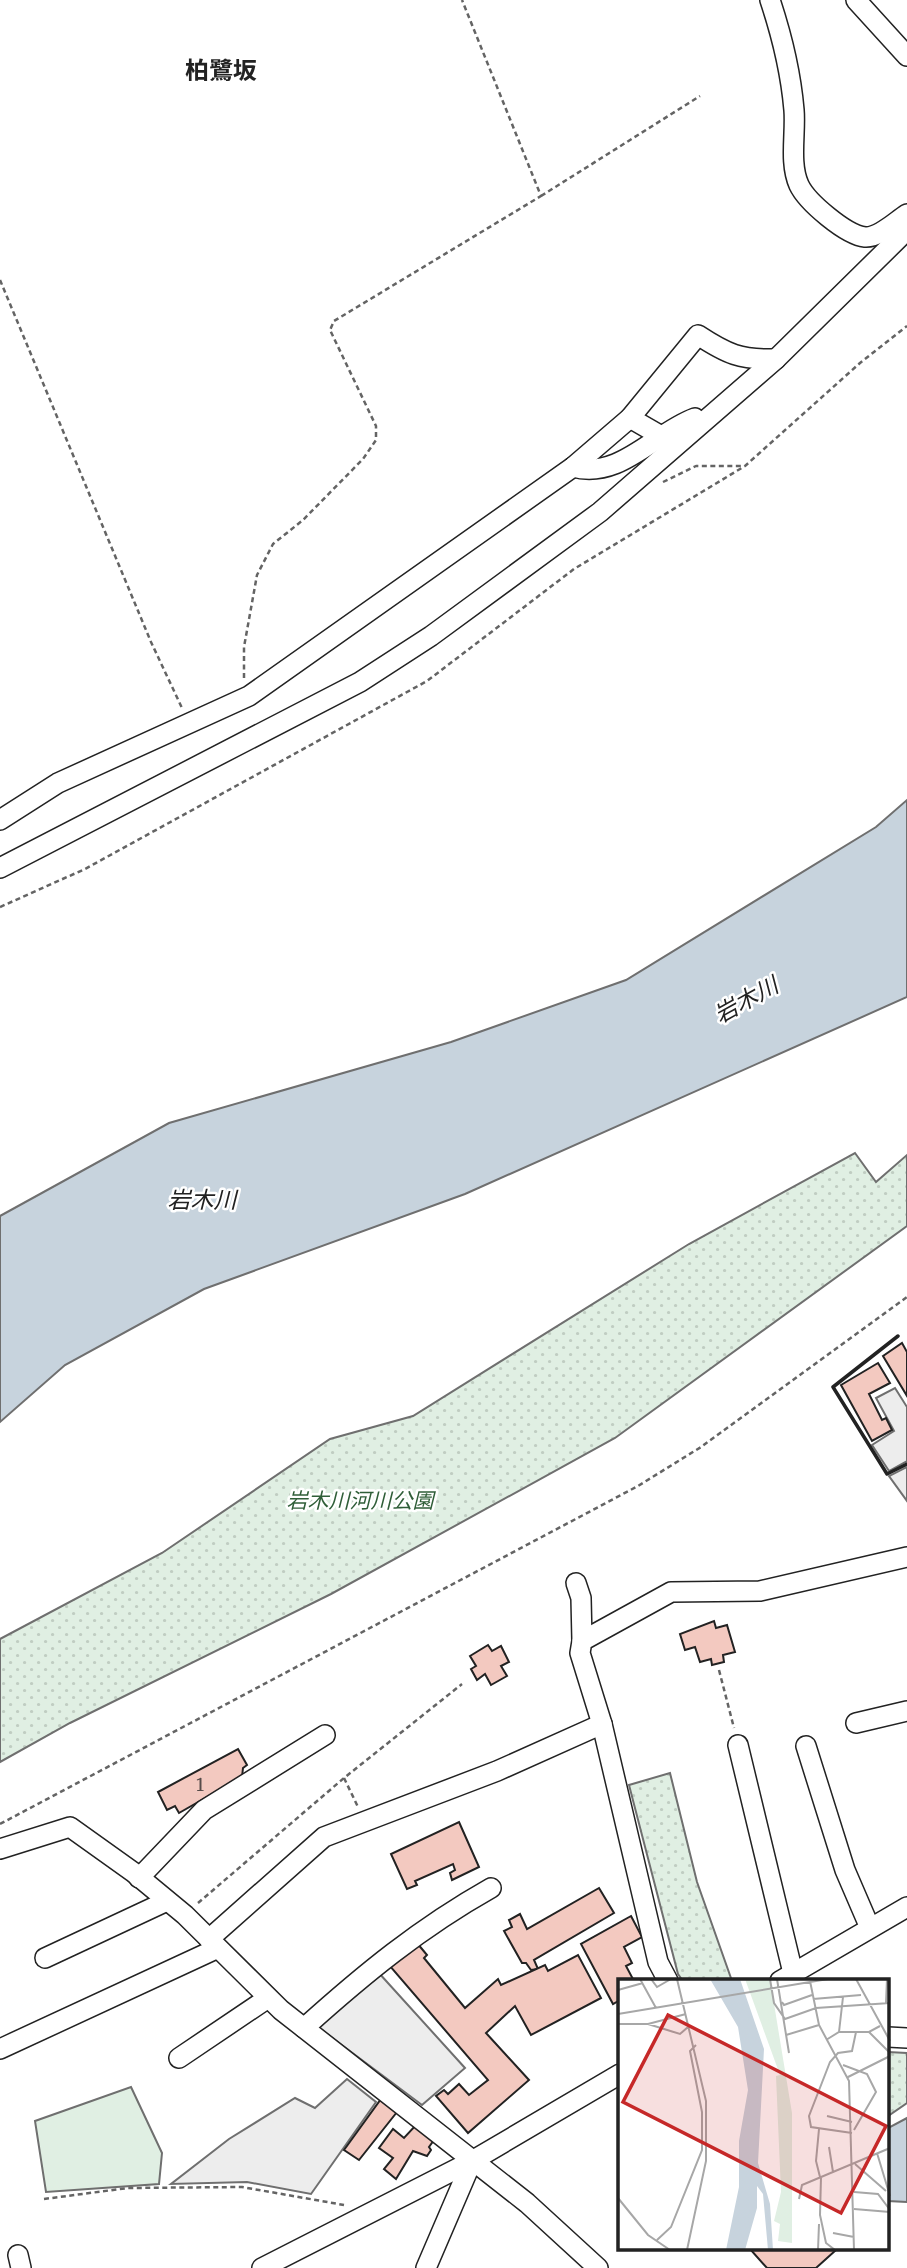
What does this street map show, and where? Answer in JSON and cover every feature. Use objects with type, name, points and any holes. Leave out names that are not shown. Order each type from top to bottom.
[{"type":"street","points":[[770,0],[794,109],[795,164],[799,186],[828,217],[845,229],[865,237],[876,234],[907,214]]},
{"type":"street","points":[[856,0],[907,56]]},
{"type":"street","points":[[0,869],[360,682],[431,636],[600,512],[776,359],[907,230]]},
{"type":"street","points":[[0,820],[58,783],[245,698],[573,467],[630,418],[698,335],[727,354],[752,360],[776,359]]},
{"type":"street","points":[[573,467],[587,471],[618,464],[688,421],[710,416]]},
{"type":"street","points":[[630,418],[663,437]]},
{"type":"street","points":[[582,1641],[670,1592],[760,1591],[907,1557]]},
{"type":"street","points":[[576,1583],[581,1598],[580,1653],[602,1724],[658,1962],[667,1979]]},
{"type":"street","points":[[856,1723],[907,1711]]},
{"type":"street","points":[[0,2049],[212,1944],[324,1837],[497,1771],[602,1724]]},
{"type":"street","points":[[139,1878],[204,1810],[325,1735]]},
{"type":"street","points":[[738,1745],[787,1977],[907,1907]]},
{"type":"street","points":[[806,1746],[845,1870],[870,1928]]},
{"type":"street","points":[[0,1849],[70,1827],[185,1915],[268,1998],[527,2203],[598,2268]]},
{"type":"street","points":[[304,2028],[377,1963],[439,1917],[491,1888]]},
{"type":"street","points":[[45,1958],[167,1901]]},
{"type":"street","points":[[179,2058],[268,1998]]},
{"type":"street","points":[[262,2268],[472,2161],[618,2075]]},
{"type":"street","points":[[426,2268],[472,2161]]},
{"type":"path","points":[[462,0],[541,195]]},
{"type":"path","points":[[245,698],[244,647],[257,575],[273,544],[303,520],[363,459],[376,440],[376,426],[330,330],[334,321],[700,96]]},
{"type":"path","points":[[0,280],[151,642],[189,723]]},
{"type":"path","points":[[0,907],[85,869],[427,681],[573,569],[745,466],[860,363],[907,326]]},
{"type":"path","points":[[660,484],[696,466],[745,466]]},
{"type":"path","points":[[0,1825],[638,1486],[701,1447],[907,1297]]},
{"type":"path","points":[[719,1671],[738,1745]]},
{"type":"path","points":[[185,1915],[344,1778],[462,1684]]},
{"type":"path","points":[[344,1778],[365,1821]]},
{"type":"path","points":[[44,2199],[128,2188],[242,2187],[351,2207]]},
{"type":"green space","name":"岩木川河川公園","points":[[855,1153],[876,1182],[907,1155],[907,1226],[615,1438],[331,1594],[70,1723],[0,1762],[0,1639],[162,1553],[330,1439],[413,1416],[689,1244]]},
{"type":"green space","points":[[670,1773],[697,1882],[731,1979],[682,1979],[678,1974],[629,1785]]},
{"type":"green space","points":[[890,2052],[907,2053],[907,2103],[890,2115]]},
{"type":"green space","points":[[131,2087],[162,2153],[159,2184],[46,2192],[35,2121]]},
{"type":"shaded area","points":[[895,1388],[907,1407],[907,1461],[889,1471],[872,1445],[894,1431],[876,1398]]},
{"type":"shaded area","points":[[907,1467],[907,1501],[889,1476]]},
{"type":"shaded area","points":[[378,1972],[465,2068],[422,2105],[315,2025]]},
{"type":"shaded area","points":[[347,2079],[376,2102],[311,2194],[247,2182],[171,2184],[229,2139],[295,2098],[315,2108]]},
{"type":"water","name":"岩木川","points":[[907,800],[907,997],[465,1194],[204,1289],[65,1365],[0,1422],[0,1216],[169,1123],[451,1042],[626,980],[876,827]]},
{"type":"water","points":[[907,2118],[907,2202],[890,2201],[890,2127]]},
{"type":"building","points":[[902,1343],[907,1352],[907,1396],[883,1356]]},
{"type":"building","points":[[878,1363],[890,1383],[869,1394],[882,1420],[886,1418],[892,1430],[872,1441],[841,1385]]},
{"type":"building","points":[[714,1621],[716,1628],[727,1625],[735,1652],[723,1655],[724,1662],[712,1665],[711,1659],[700,1662],[695,1647],[685,1650],[680,1634]]},
{"type":"building","points":[[488,1645],[492,1651],[501,1646],[509,1662],[501,1666],[507,1676],[491,1685],[485,1674],[477,1680],[471,1669],[476,1666],[470,1656]]},
{"type":"building","points":[[238,1749],[247,1765],[243,1768],[242,1777],[179,1813],[175,1806],[167,1810],[158,1792]]},
{"type":"building","points":[[459,1822],[479,1867],[452,1880],[450,1873],[455,1870],[453,1864],[415,1881],[417,1885],[407,1889],[391,1854]]},
{"type":"building","points":[[599,1888],[614,1913],[534,1960],[538,1969],[531,1970],[526,1963],[522,1963],[504,1931],[512,1927],[509,1920],[520,1914],[527,1929]]},
{"type":"building","points":[[631,1916],[642,1937],[624,1947],[632,1963],[626,1966],[633,1979],[618,1979],[618,2001],[613,2004],[581,1944]]},
{"type":"building","points":[[417,1943],[427,1955],[424,1958],[465,2008],[498,1979],[501,1985],[545,1965],[548,1971],[578,1955],[601,1998],[531,2035],[515,2006],[486,2033],[529,2080],[468,2133],[436,2096],[444,2090],[448,2094],[459,2084],[469,2095],[488,2080],[389,1965]]},
{"type":"building","points":[[381,2099],[397,2112],[359,2160],[344,2150]]},
{"type":"building","points":[[415,2126],[434,2140],[429,2147],[431,2150],[427,2156],[413,2151],[396,2179],[384,2169],[393,2158],[379,2148],[393,2129],[404,2138]]},
{"type":"building","points":[[751,2250],[836,2250],[816,2268],[767,2268]]},
{"type":"wall","points":[[898,1336],[833,1387],[887,1474],[907,1464]]},
{"type":"district","name":"柏鷺坂","points":[[221,71]]}]
